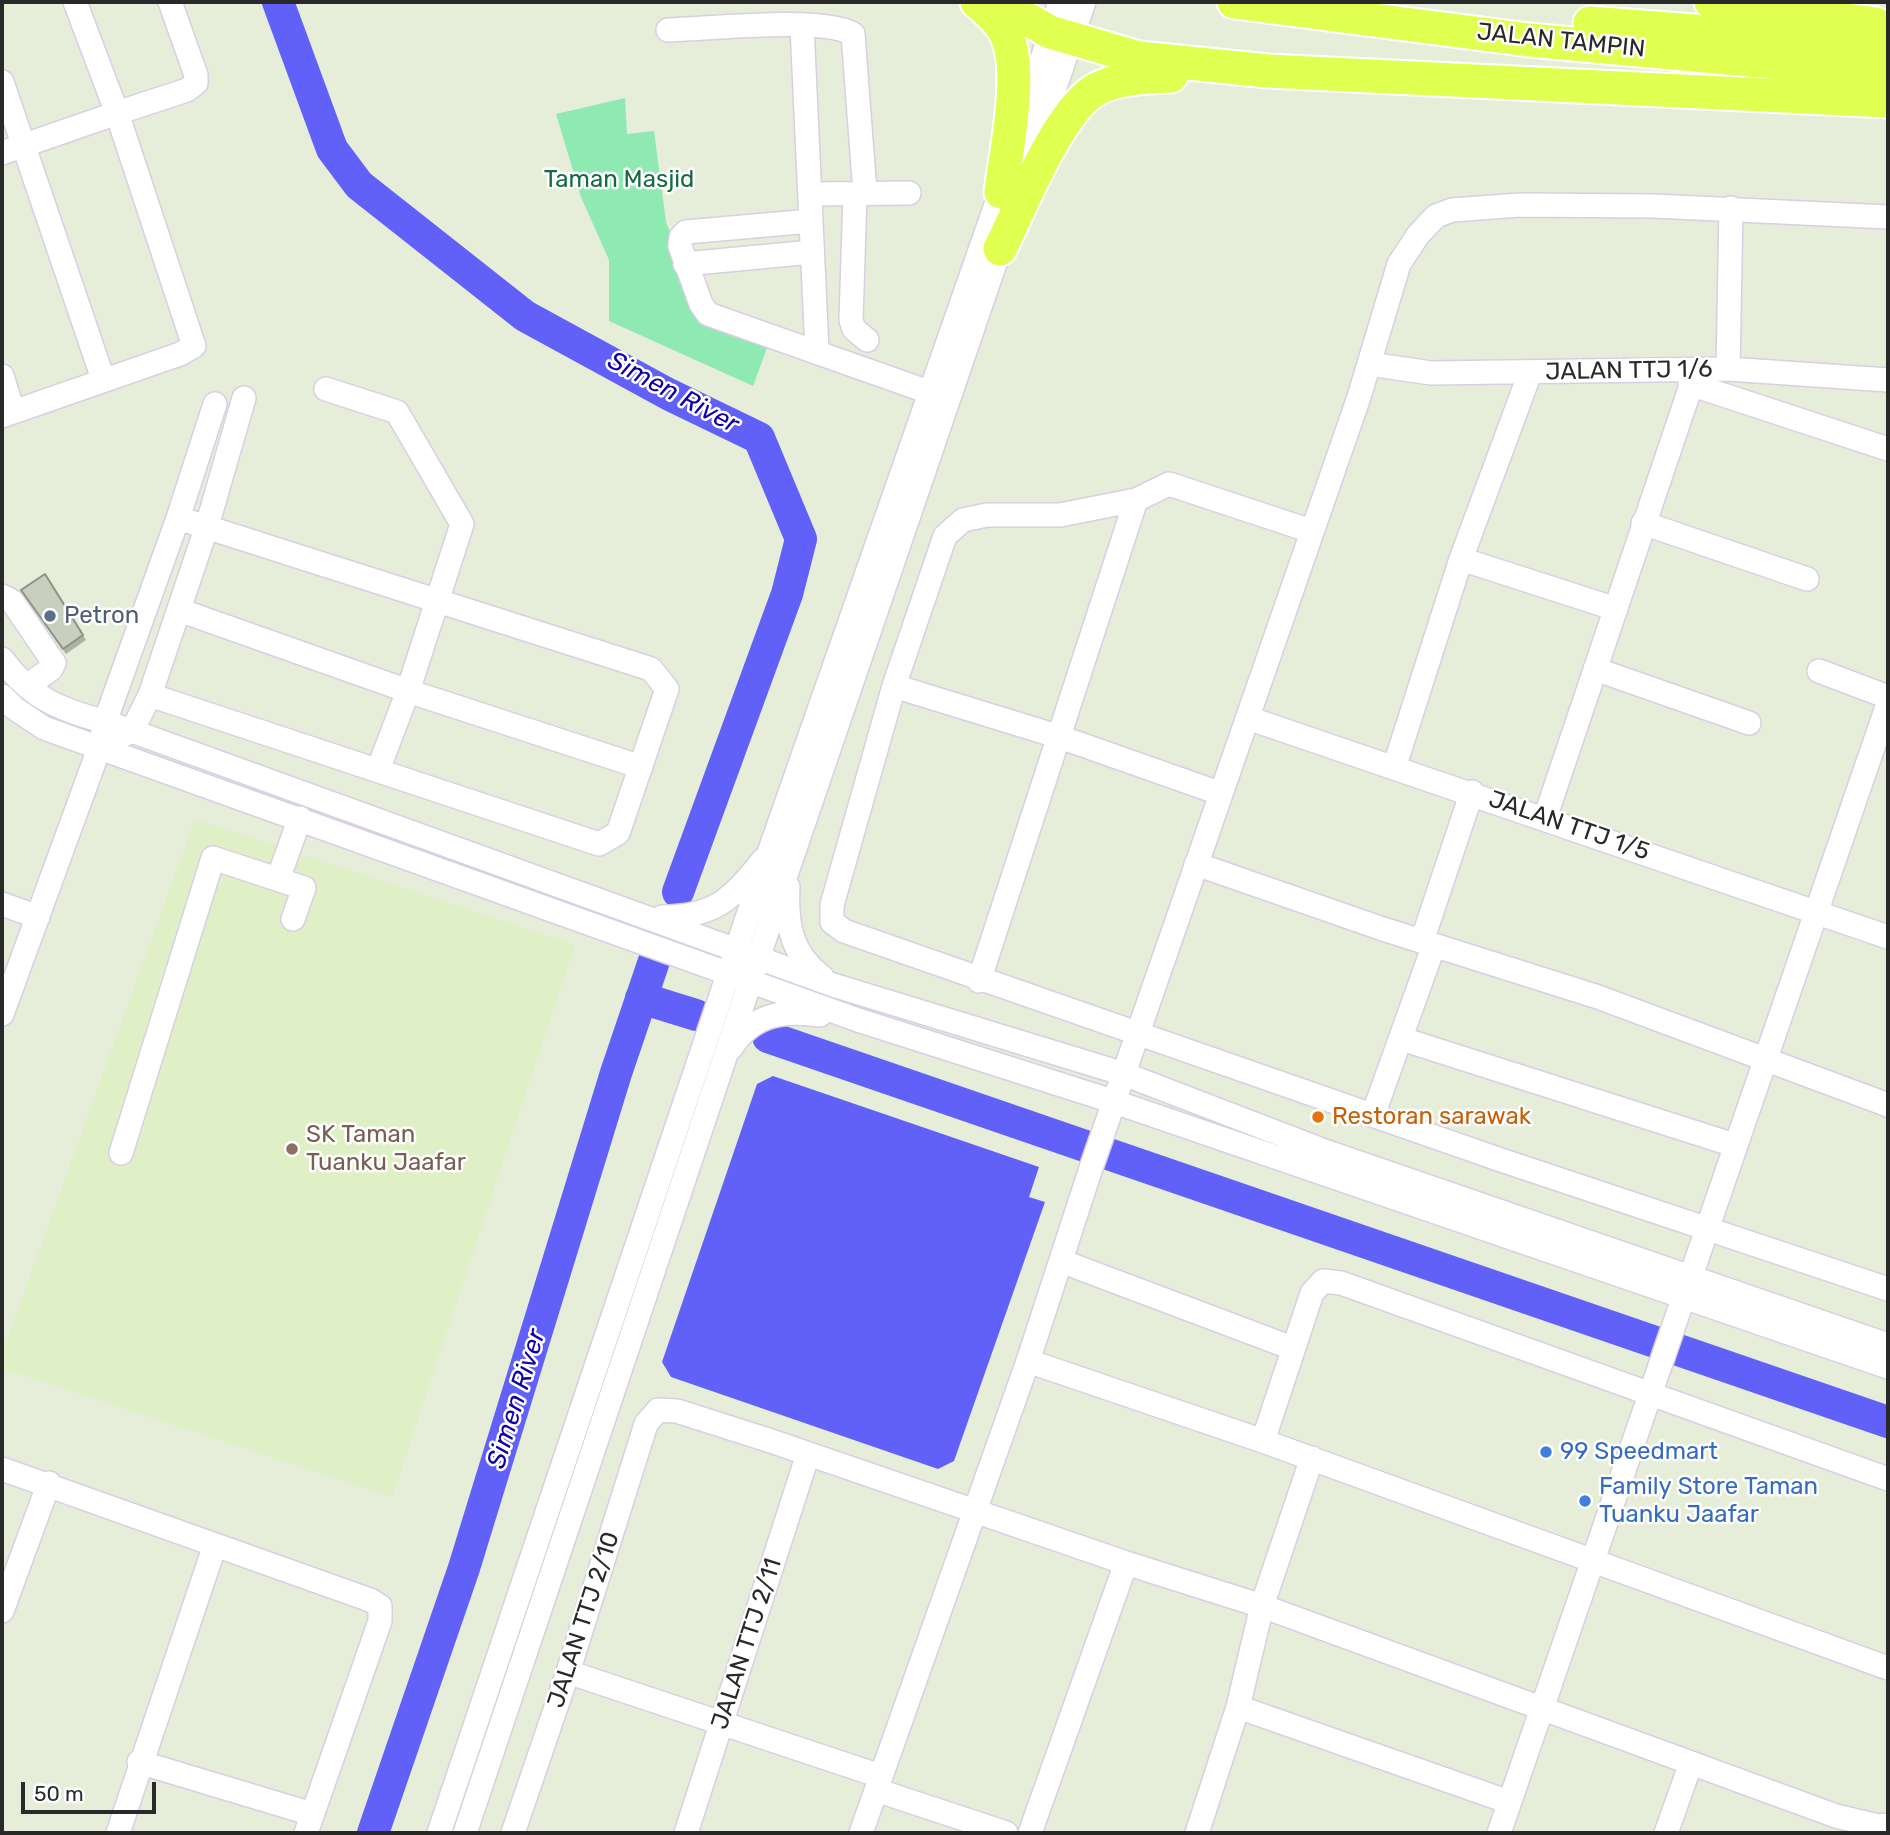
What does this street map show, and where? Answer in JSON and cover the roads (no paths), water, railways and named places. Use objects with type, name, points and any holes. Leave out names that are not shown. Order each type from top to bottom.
[{"type":"highway","points":[[977,2],[998,22],[1012,53],[1012,107],[1001,192]]},
{"type":"highway","points":[[997,2],[1139,58],[1268,71],[1888,101]]},
{"type":"highway","name":"JALAN TAMPIN","points":[[1234,2],[1529,40],[1804,65],[1888,78]]},
{"type":"highway","name":"JALAN TAMPIN","points":[[1368,2],[1534,19],[1800,37],[1888,46]]},
{"type":"highway","points":[[1712,2],[1888,26]]},
{"type":"highway","points":[[1000,249],[1063,122],[1096,89],[1131,78],[1268,71]]},
{"type":"street","points":[[2,376],[7,414],[180,354],[194,346],[117,113],[75,2]]},
{"type":"street","points":[[13,149],[187,90],[196,83],[196,75],[170,2]]},
{"type":"street","points":[[747,954],[789,866],[1001,192],[1060,25],[1084,2]]},
{"type":"street","points":[[939,396],[1000,249],[1060,25]]},
{"type":"street","points":[[668,30],[802,26],[846,30],[853,34],[860,194],[851,320],[854,330],[867,340]]},
{"type":"street","points":[[802,26],[817,351]]},
{"type":"street","points":[[2,82],[13,149],[103,379]]},
{"type":"street","points":[[810,194],[909,193]]},
{"type":"street","points":[[862,1833],[1028,1361],[1219,793],[1248,718],[1370,364],[1398,264],[1436,216],[1452,210],[1520,205],[1731,208],[1888,218]]},
{"type":"street","points":[[1728,369],[1731,208]]},
{"type":"street","points":[[811,221],[686,232],[681,237],[680,246],[684,264],[708,314],[939,396]]},
{"type":"street","points":[[684,264],[812,252]]},
{"type":"street","name":"JALAN TTJ 1/6","points":[[1370,364],[1431,373],[1693,377],[1728,369],[1888,380]]},
{"type":"street","points":[[1394,768],[1461,559],[1530,373]]},
{"type":"street","points":[[1545,818],[1693,377],[1888,449]]},
{"type":"street","points":[[326,389],[397,412],[462,524],[408,691],[378,770]]},
{"type":"street","points":[[100,746],[132,731],[150,695],[207,526],[244,398]]},
{"type":"street","points":[[2,1014],[100,746],[105,722],[178,518],[215,404]]},
{"type":"street","points":[[1311,531],[1169,484],[1136,500],[1060,515],[987,515],[963,520],[945,537],[894,686],[832,905],[832,922],[844,931],[979,981],[1140,1033],[1705,1230],[1888,1289]]},
{"type":"street","points":[[979,981],[1136,500]]},
{"type":"street","points":[[150,695],[599,844],[618,833],[667,690],[650,669],[178,518]]},
{"type":"street","points":[[1643,523],[1807,579]]},
{"type":"street","points":[[439,1833],[740,977],[771,850],[894,528]]},
{"type":"street","points":[[1461,559],[1616,609]]},
{"type":"street","points":[[2,596],[12,601],[54,663],[51,669],[27,686]]},
{"type":"street","points":[[179,610],[408,691],[641,767]]},
{"type":"street","points":[[2,659],[13,675],[50,705],[132,731],[834,985],[1124,1074],[1888,1367]]},
{"type":"street","points":[[1595,669],[1749,723]]},
{"type":"street","points":[[1819,671],[1888,697]]},
{"type":"street","points":[[894,686],[1060,737],[1219,793]]},
{"type":"street","points":[[2,695],[14,708],[44,728],[858,1020],[1685,1287],[1888,1345]]},
{"type":"street","points":[[1499,1833],[1651,1385],[1888,704]]},
{"type":"street","name":"JALAN TTJ 1/5","points":[[1248,718],[1472,792],[1888,937]]},
{"type":"street","points":[[1373,1115],[1402,1039],[1472,792]]},
{"type":"street","points":[[278,878],[300,818]]},
{"type":"street","points":[[601,901],[654,917],[693,917],[730,896],[771,850]]},
{"type":"street","points":[[121,1153],[213,858],[304,888],[293,919]]},
{"type":"street","points":[[1196,864],[1428,943],[1598,997],[1888,1105]]},
{"type":"street","points":[[789,866],[787,909],[790,931],[805,964],[834,985]]},
{"type":"street","points":[[2,904],[37,917]]},
{"type":"street","points":[[464,1833],[724,1059],[740,977]]},
{"type":"street","points":[[724,1059],[743,1030],[772,1015],[799,1012],[858,1020]]},
{"type":"street","points":[[1402,1039],[1734,1145]]},
{"type":"street","points":[[1061,1261],[1292,1348]]},
{"type":"street","points":[[1263,1441],[1312,1293],[1323,1281],[1341,1283],[1651,1385],[1888,1479]]},
{"type":"street","points":[[1028,1361],[1312,1458],[1888,1668]]},
{"type":"street","name":"JALAN TTJ 2/10","points":[[513,1833],[568,1672],[646,1424],[659,1410],[677,1411],[808,1454]]},
{"type":"street","points":[[808,1454],[976,1509],[1126,1563],[1262,1606],[1691,1763],[1833,1825],[1888,1825]]},
{"type":"street","name":"JALAN TTJ 2/11","points":[[686,1833],[808,1454]]},
{"type":"street","points":[[1197,1833],[1238,1707],[1262,1606],[1312,1458]]},
{"type":"street","points":[[2,1469],[49,1483],[370,1600],[380,1606],[380,1621],[309,1824],[139,1762]]},
{"type":"street","points":[[2,1611],[49,1483]]},
{"type":"street","points":[[118,1833],[139,1762],[215,1545]]},
{"type":"street","points":[[1030,1833],[1126,1563]]},
{"type":"street","points":[[568,1672],[722,1722],[1006,1833]]},
{"type":"street","points":[[1238,1707],[1509,1802]]},
{"type":"street","points":[[1666,1833],[1691,1763]]},
{"type":"waterway","name":"Simen River","points":[[278,2],[332,149],[359,185],[525,316],[668,394],[759,438],[801,539],[787,594],[678,892]]},
{"type":"waterway","name":"Simen River","points":[[373,1833],[464,1568],[616,1073],[654,961]]},
{"type":"waterway","points":[[641,998],[696,1015]]},
{"type":"waterway","points":[[768,1037],[1888,1422]]},
{"type":"place","name":"Petron","points":[[50,616]]},
{"type":"place","name":"Restoran sarawak","points":[[1318,1117]]},
{"type":"place","name":"SK Taman Tuanku Jaafar","points":[[292,1149]]},
{"type":"place","name":"99 Speedmart","points":[[1546,1452]]},
{"type":"place","name":"Family Store Taman Tuanku Jaafar","points":[[1585,1501]]},
{"type":"park label","name":"Taman Masjid","points":[[619,180]]}]
